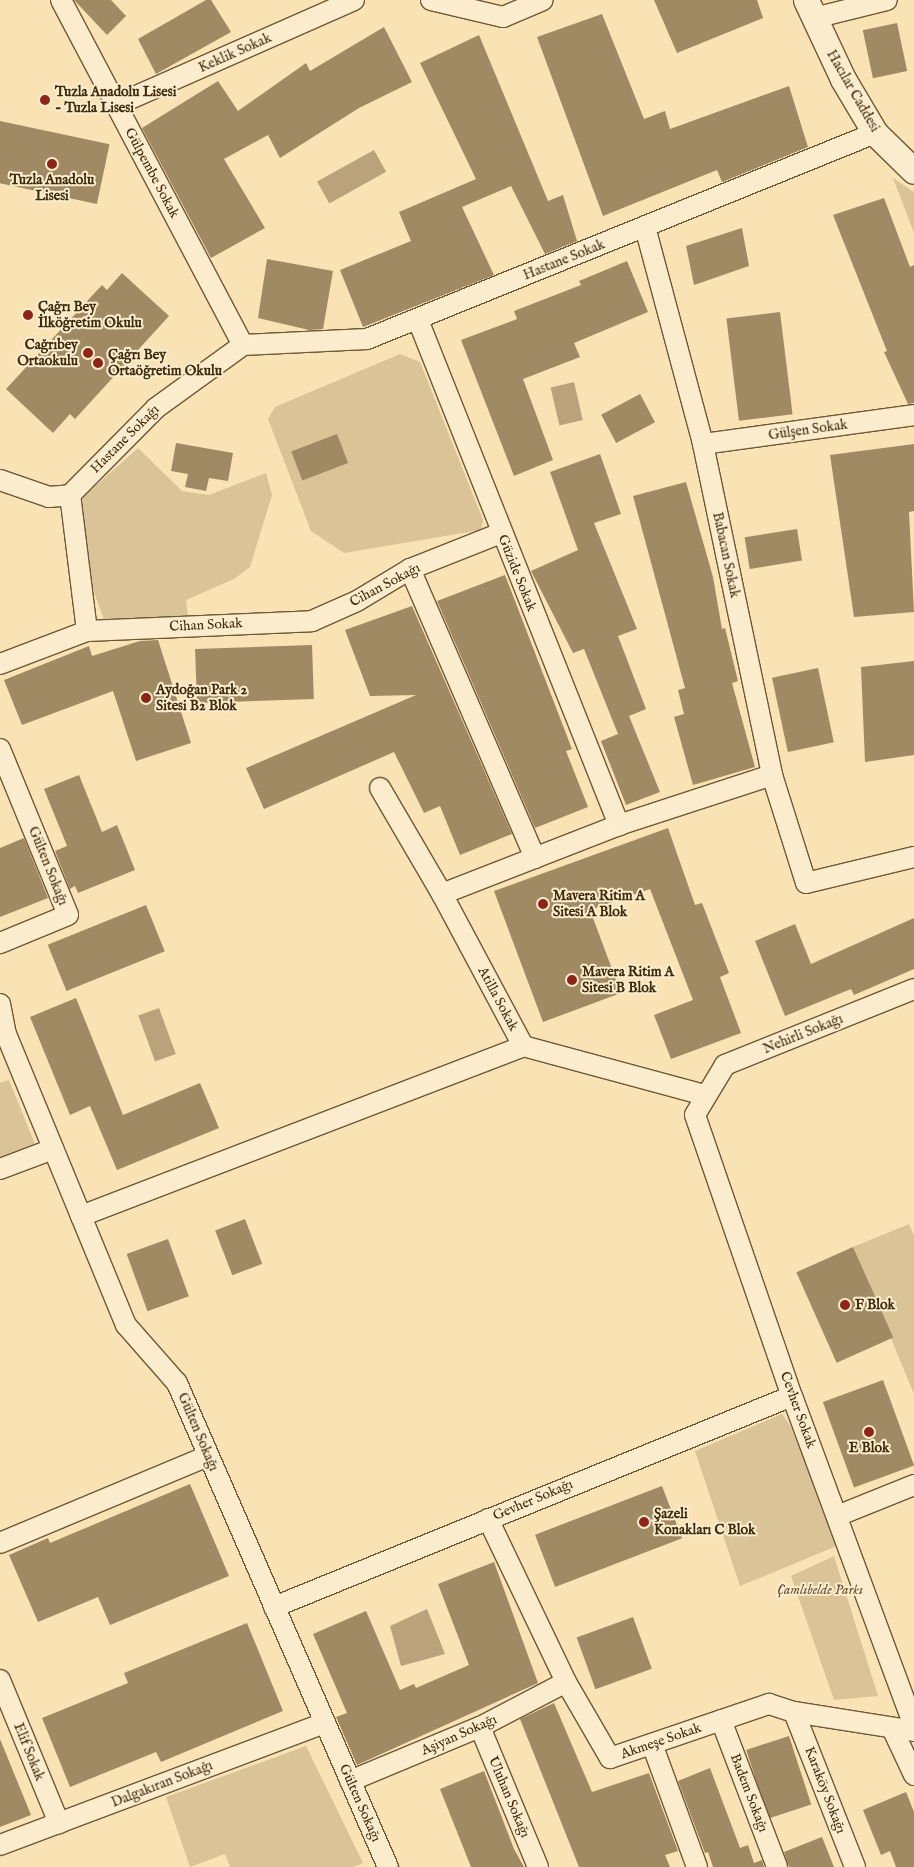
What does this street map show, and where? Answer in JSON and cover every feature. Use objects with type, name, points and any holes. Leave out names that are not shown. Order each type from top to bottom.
[{"type":"street","name":"Gülpembe Sokak","points":[[61,0],[243,345]]},
{"type":"street","name":"Keklik Sokak","points":[[116,105],[354,0]]},
{"type":"street","points":[[431,0],[503,17],[543,0]]},
{"type":"street","points":[[810,9],[887,0]]},
{"type":"street","name":"Hacılar Caddesi","points":[[810,9],[843,79],[876,133],[913,170]]},
{"type":"street","name":"Hastane Sokak","points":[[243,345],[367,339],[418,320],[876,133]]},
{"type":"street","name":"Babacan Sokak","points":[[645,227],[703,444],[772,775],[806,883],[914,857]]},
{"type":"street","name":"Güzide Sokak","points":[[418,320],[501,533],[619,824]]},
{"type":"street","name":"Hastane Sokağı","points":[[70,495],[156,408],[243,345]]},
{"type":"street","name":"Gülşen Sokak","points":[[703,444],[914,415]]},
{"type":"street","points":[[0,480],[49,497],[70,495],[87,631]]},
{"type":"street","name":"Cihan Sokağı","points":[[325,615],[410,569],[501,533]]},
{"type":"street","points":[[410,569],[535,858]]},
{"type":"street","name":"Cihan Sokak","points":[[0,664],[87,631],[312,621],[325,615]]},
{"type":"street","name":"Gülten Sokağı","points":[[0,749],[68,915],[0,943]]},
{"type":"street","points":[[442,894],[619,824],[772,775]]},
{"type":"street","name":"Atilla Sokak","points":[[380,788],[442,894],[523,1046],[706,1095]]},
{"type":"street","name":"Nehirli Sokağı","points":[[706,1095],[726,1065],[914,989]]},
{"type":"street","name":"Gülten Sokağı","points":[[0,1004],[6,1034],[126,1325],[177,1383],[388,1867]]},
{"type":"street","points":[[81,1216],[523,1046]]},
{"type":"street","name":"Cevher Sokak","points":[[706,1095],[694,1115],[792,1396],[914,1725]]},
{"type":"street","points":[[0,1169],[53,1149]]},
{"type":"street","name":"Gevher Sokağı","points":[[274,1608],[792,1396]]},
{"type":"street","points":[[0,1543],[208,1456]]},
{"type":"street","points":[[837,1516],[914,1485]]},
{"type":"street","name":"Akmeşe Sokak","points":[[488,1519],[566,1682],[610,1758],[769,1704],[794,1712],[914,1731]]},
{"type":"street","name":"Elif Sokak","points":[[0,1680],[59,1824]]},
{"type":"street","name":"Aşiyan Sokağı","points":[[350,1781],[480,1727],[566,1682]]},
{"type":"street","name":"Karaköy Sokağı","points":[[794,1712],[855,1867]]},
{"type":"street","name":"Badem Sokağı","points":[[721,1720],[777,1867]]},
{"type":"street","name":"Dalgakıran Sokağı","points":[[0,1845],[325,1723]]},
{"type":"street","name":"Uluhan Sokağı","points":[[480,1727],[538,1867]]},
{"type":"street","points":[[892,1728],[914,1775]]},
{"type":"street","points":[[652,1744],[697,1867]]},
{"type":"green space","points":[[893,178],[914,192],[914,233]]},
{"type":"green space","points":[[400,354],[420,362],[483,520],[481,530],[344,553],[311,531],[268,419],[275,407]]},
{"type":"green space","points":[[138,448],[182,491],[209,495],[266,473],[272,495],[250,567],[234,579],[186,600],[188,618],[104,620],[89,578],[81,499]]},
{"type":"green space","points":[[9,1080],[37,1149],[0,1162],[0,1083]]},
{"type":"green space","points":[[909,1224],[914,1236],[914,1394],[853,1247]]},
{"type":"green space","points":[[782,1414],[790,1425],[839,1545],[740,1586],[695,1451]]},
{"type":"green space","name":"Çamlıbelde Parkı","points":[[834,1556],[878,1696],[834,1700],[791,1576]]},
{"type":"green space","points":[[306,1746],[363,1863],[353,1867],[230,1867],[225,1854],[190,1867],[166,1797]]},
{"type":"shaded area","points":[[374,150],[386,172],[329,203],[317,182]]},
{"type":"shaded area","points":[[574,382],[583,420],[559,425],[551,387]]},
{"type":"shaded area","points":[[159,1008],[176,1054],[155,1062],[138,1016]]},
{"type":"shaded area","points":[[427,1609],[445,1654],[401,1666],[390,1626]]},
{"type":"building","points":[[74,0],[111,0],[126,16],[107,35]]},
{"type":"building","points":[[206,0],[211,0],[231,32],[156,74],[138,39]]},
{"type":"building","points":[[654,0],[757,0],[763,18],[677,53]]},
{"type":"building","points":[[602,14],[644,119],[665,111],[670,129],[789,86],[808,147],[722,182],[717,170],[603,216],[537,37]]},
{"type":"building","points":[[897,23],[907,71],[873,78],[863,30]]},
{"type":"building","points":[[384,27],[412,82],[359,108],[280,158],[268,135],[224,159],[265,228],[211,258],[142,128],[218,81],[238,111],[306,63],[310,71]]},
{"type":"building","points":[[479,35],[548,201],[563,195],[577,241],[545,254],[511,186],[462,207],[494,275],[363,327],[340,270],[411,241],[399,212],[476,179],[420,63]]},
{"type":"building","name":"Tuzla Anadolu Lisesi","points":[[0,121],[110,144],[97,204],[0,183]]},
{"type":"building","points":[[884,198],[910,267],[914,265],[914,403],[908,404],[884,352],[887,351],[833,215]]},
{"type":"building","points":[[742,228],[749,266],[694,285],[686,246]]},
{"type":"building","points":[[267,259],[333,271],[323,329],[309,330],[258,318]]},
{"type":"building","points":[[627,261],[648,312],[574,343],[580,357],[523,379],[553,460],[514,476],[461,340],[517,319],[514,311],[581,285],[579,281]]},
{"type":"building","name":"Cağrıbey Ortaokulu","points":[[122,273],[169,316],[75,419],[70,414],[53,433],[6,389],[102,285],[107,290]]},
{"type":"building","points":[[780,312],[793,414],[739,421],[726,319]]},
{"type":"building","points":[[640,394],[655,422],[616,443],[601,415]]},
{"type":"building","points":[[337,434],[348,463],[302,481],[291,452]]},
{"type":"building","points":[[176,443],[233,453],[228,481],[209,478],[206,491],[185,487],[188,474],[171,471]]},
{"type":"building","points":[[914,444],[914,511],[909,512],[914,612],[854,617],[830,455]]},
{"type":"building","points":[[600,454],[621,514],[594,523],[637,629],[618,636],[646,709],[629,716],[660,792],[626,805],[601,741],[618,734],[584,649],[573,653],[531,571],[578,550],[550,472]]},
{"type":"building","points":[[686,482],[713,577],[722,629],[725,628],[738,681],[732,683],[755,767],[693,785],[674,717],[684,714],[678,690],[685,688],[633,496]]},
{"type":"building","points":[[797,529],[802,561],[750,569],[745,537]]},
{"type":"building","points":[[505,575],[572,749],[566,751],[588,807],[535,828],[437,601]]},
{"type":"building","points":[[412,606],[512,834],[460,855],[440,806],[424,813],[394,752],[264,809],[246,768],[416,695],[370,696],[345,630]]},
{"type":"building","points":[[158,640],[191,743],[136,761],[113,691],[22,725],[4,680],[89,646],[92,656],[140,641]]},
{"type":"building","points":[[312,645],[314,699],[197,703],[195,649]]},
{"type":"building","points":[[914,661],[914,755],[865,762],[861,667]]},
{"type":"building","points":[[818,668],[834,742],[788,752],[772,678]]},
{"type":"building","points":[[79,775],[102,832],[117,825],[135,870],[78,893],[75,886],[70,889],[55,851],[67,846],[44,789]]},
{"type":"building","points":[[668,828],[695,905],[702,903],[729,973],[720,977],[741,1033],[671,1059],[654,1015],[693,1000],[650,889],[590,910],[621,993],[543,1022],[494,891]]},
{"type":"building","points":[[24,838],[48,898],[0,917],[0,848]]},
{"type":"building","points":[[146,905],[165,951],[66,991],[48,945]]},
{"type":"building","points":[[914,918],[914,969],[854,995],[851,989],[785,1016],[755,941],[795,924],[811,964]]},
{"type":"building","points":[[76,998],[123,1115],[200,1083],[219,1128],[117,1170],[90,1106],[70,1115],[30,1017]]},
{"type":"building","points":[[245,1219],[262,1264],[232,1275],[215,1230]]},
{"type":"building","points":[[168,1239],[189,1296],[148,1311],[127,1254]]},
{"type":"building","name":"F Blok","points":[[853,1247],[893,1337],[837,1363],[796,1272]]},
{"type":"building","name":"E Blok","points":[[883,1380],[914,1466],[854,1487],[823,1402]]},
{"type":"building","points":[[190,1484],[229,1576],[110,1625],[98,1597],[38,1622],[9,1555],[48,1538],[50,1543]]},
{"type":"building","points":[[662,1486],[682,1538],[555,1587],[535,1535]]},
{"type":"building","points":[[494,1562],[538,1683],[357,1765],[336,1717],[347,1713],[313,1634],[366,1611],[400,1690],[414,1684],[416,1688],[469,1665],[438,1584]]},
{"type":"building","points":[[633,1617],[652,1669],[595,1689],[577,1638]]},
{"type":"building","points":[[247,1623],[283,1711],[161,1762],[156,1752],[70,1787],[42,1718],[128,1683],[124,1673]]},
{"type":"building","points":[[554,1703],[592,1792],[649,1773],[678,1851],[665,1855],[670,1867],[579,1867],[520,1719]]},
{"type":"building","points":[[789,1736],[811,1804],[768,1818],[746,1750]]},
{"type":"building","points":[[0,1739],[31,1815],[0,1827]]},
{"type":"building","points":[[710,1768],[740,1848],[748,1845],[754,1863],[762,1860],[764,1867],[713,1867],[708,1852],[705,1853],[678,1781]]},
{"type":"building","points":[[484,1771],[514,1849],[524,1867],[471,1867],[440,1789]]},
{"type":"building","points":[[906,1792],[914,1812],[914,1867],[896,1867],[890,1851],[881,1855],[863,1810]]},
{"type":"building","points":[[822,1837],[834,1867],[789,1867],[784,1852]]},
{"type":"place","name":"Tuzla Anadolu Lisesi - Tuzla Lisesi","points":[[45,100]]},
{"type":"place","name":"Tuzla Anadolu Lisesi","points":[[52,164]]},
{"type":"place","name":"Çağrı Bey İlköğretim Okulu","points":[[28,315]]},
{"type":"place","name":"Cağrıbey Ortaokulu","points":[[88,353]]},
{"type":"place","name":"Çağrı Bey Ortaöğretim Okulu","points":[[98,363]]},
{"type":"place","name":"Aydoğan Park 2 Sitesi B2 Blok","points":[[146,698]]},
{"type":"place","name":"Mavera Ritim A Sitesi A Blok","points":[[543,904]]},
{"type":"place","name":"Mavera Ritim A Sitesi B Blok","points":[[572,980]]},
{"type":"place","name":"F Blok","points":[[845,1305]]},
{"type":"place","name":"E Blok","points":[[869,1432]]},
{"type":"place","name":"Şazeli Konakları C Blok","points":[[644,1522]]}]
